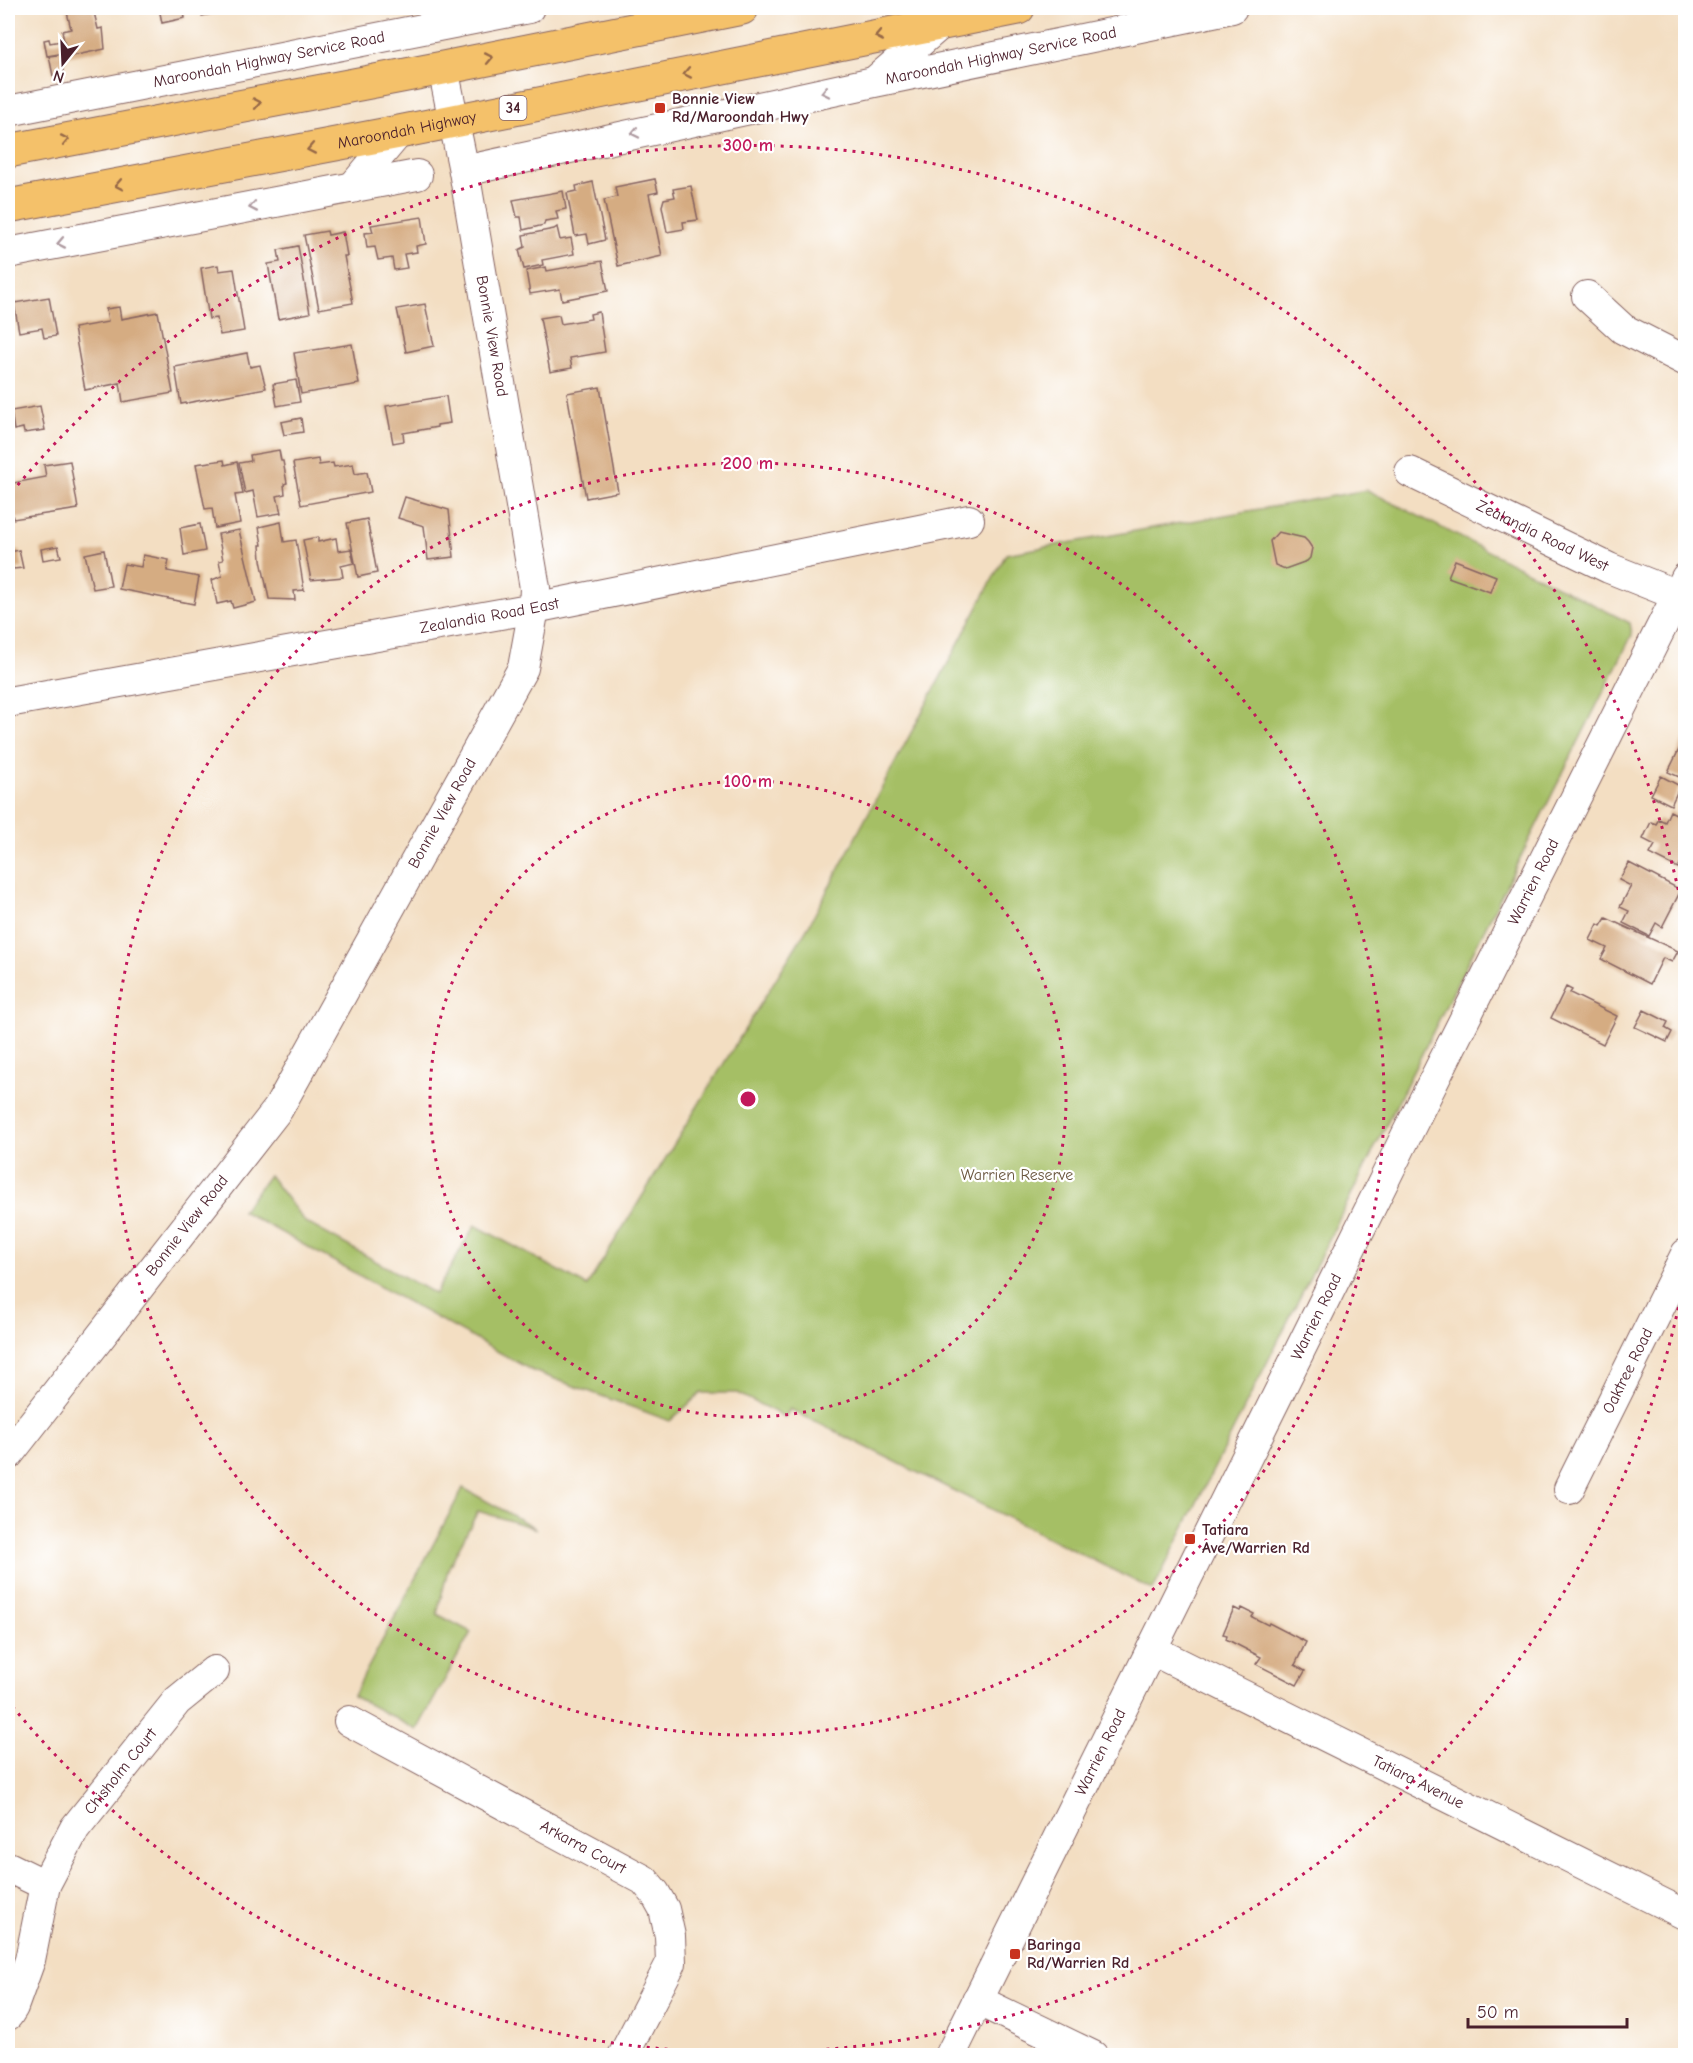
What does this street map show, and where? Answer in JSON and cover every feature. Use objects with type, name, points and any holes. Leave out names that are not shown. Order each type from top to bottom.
[{"type":"highway","points":[[8,151],[742,8]]},
{"type":"highway","name":"Maroondah Highway","points":[[8,206],[399,132],[1018,8]]},
{"type":"street","name":"Maroondah Highway Service Road","points":[[8,111],[520,8]]},
{"type":"street","name":"Maroondah Highway Service Road","points":[[464,171],[874,82],[1232,8]]},
{"type":"street","name":"Maroondah Highway Service Road","points":[[874,82],[940,24]]},
{"type":"street","name":"Bonnie View Road","points":[[8,1455],[278,1109],[523,668],[534,608],[535,588],[464,171],[443,68]]},
{"type":"street","points":[[352,188],[399,132]]},
{"type":"street","points":[[8,253],[417,175]]},
{"type":"street","points":[[1587,296],[1623,328],[1686,361]]},
{"type":"street","name":"Zealandia Road West","points":[[1410,472],[1609,568],[1681,586]]},
{"type":"street","name":"Zealandia Road East","points":[[8,702],[534,608],[969,520]]},
{"type":"street","name":"Warrien Road","points":[[950,2055],[1681,586]]},
{"type":"street","name":"Oaktree Road","points":[[1569,1489],[1686,1254]]},
{"type":"street","name":"Tatiara Avenue","points":[[1152,1650],[1686,1915]]},
{"type":"street","name":"Chisholm Court","points":[[8,2015],[14,2007],[30,1960],[45,1885],[75,1828],[177,1701],[214,1671]]},
{"type":"street","name":"Arkarra Court","points":[[349,1721],[644,1880],[655,1893],[664,1909],[670,1936],[671,1963],[623,2055]]},
{"type":"street","points":[[8,1867],[45,1885]]},
{"type":"street","points":[[977,2000],[1093,2055]]},
{"type":"green space","name":"Warrien Reserve","points":[[1367,490],[1630,623],[1632,635],[1153,1590],[790,1409],[785,1417],[737,1393],[701,1393],[670,1421],[533,1371],[242,1211],[269,1175],[305,1222],[435,1294],[475,1225],[587,1286],[809,925],[1006,554]]},
{"type":"green space","points":[[463,1488],[537,1529],[478,1511],[448,1569],[437,1614],[471,1632],[417,1730],[353,1696]]},
{"type":"building","points":[[66,8],[93,8],[98,29],[103,28],[105,49],[67,57],[62,31],[71,29]]},
{"type":"building","points":[[159,8],[183,8],[185,18],[162,23]]},
{"type":"building","points":[[200,8],[240,8],[240,9],[202,16]]},
{"type":"building","points":[[49,39],[50,43],[61,41],[65,53],[47,56],[44,40]]},
{"type":"building","points":[[65,54],[66,60],[62,67],[64,74],[53,76],[49,56]]},
{"type":"building","points":[[655,179],[658,192],[649,194],[662,256],[618,266],[604,200],[617,197],[615,187]]},
{"type":"building","points":[[593,182],[605,240],[589,244],[587,234],[575,236],[567,193],[577,191],[576,186]]},
{"type":"building","points":[[691,186],[698,220],[683,222],[684,229],[667,232],[662,206],[664,199],[675,197],[673,189]]},
{"type":"building","points":[[563,191],[566,209],[556,211],[558,219],[545,221],[544,225],[523,230],[521,217],[517,217],[513,200]]},
{"type":"building","points":[[422,217],[426,244],[416,246],[417,252],[404,254],[407,268],[394,270],[392,258],[378,260],[375,247],[367,248],[365,233],[373,232],[371,225]]},
{"type":"building","points":[[557,227],[560,240],[571,238],[574,254],[542,260],[543,265],[524,269],[519,250],[525,247],[523,235]]},
{"type":"building","points":[[327,231],[328,235],[343,232],[347,256],[344,256],[353,303],[319,309],[304,235]]},
{"type":"building","points":[[298,246],[310,313],[278,319],[268,264],[280,262],[278,250]]},
{"type":"building","points":[[602,261],[608,291],[562,300],[560,289],[530,294],[526,271],[546,267],[547,271]]},
{"type":"building","points":[[218,265],[219,271],[234,269],[244,331],[220,335],[217,318],[209,319],[201,268]]},
{"type":"building","points":[[49,297],[56,336],[44,338],[42,328],[19,332],[14,303]]},
{"type":"building","points":[[425,304],[434,346],[406,352],[397,309]]},
{"type":"building","points":[[119,307],[121,319],[158,312],[173,393],[123,402],[120,383],[85,390],[74,328],[108,322],[106,309]]},
{"type":"building","points":[[599,312],[605,352],[570,358],[572,368],[550,372],[540,318],[559,315],[561,324],[591,319],[590,314]]},
{"type":"building","points":[[352,344],[359,384],[301,394],[294,353]]},
{"type":"building","points":[[247,353],[250,367],[260,365],[266,388],[181,404],[175,367]]},
{"type":"building","points":[[296,380],[300,402],[277,406],[273,384]]},
{"type":"building","points":[[600,387],[618,492],[586,498],[567,393]]},
{"type":"building","points":[[446,396],[450,423],[403,433],[404,441],[393,443],[386,406]]},
{"type":"building","points":[[40,406],[45,430],[24,433],[23,428],[14,430],[11,411]]},
{"type":"building","points":[[301,418],[303,432],[284,435],[281,422]]},
{"type":"building","points":[[279,450],[287,483],[284,484],[285,494],[277,496],[281,513],[258,517],[253,491],[245,493],[239,463],[251,461],[250,455]]},
{"type":"building","points":[[318,459],[319,465],[333,463],[334,467],[353,464],[355,474],[367,472],[371,492],[301,505],[293,463]]},
{"type":"building","points":[[224,460],[225,465],[237,462],[243,494],[235,495],[240,523],[215,528],[212,508],[205,509],[196,464]]},
{"type":"building","points":[[70,461],[78,509],[13,519],[8,484],[46,477],[44,465]]},
{"type":"building","points":[[405,497],[449,510],[454,557],[428,560],[424,526],[398,518]]},
{"type":"building","points":[[367,519],[377,573],[358,577],[347,523]]},
{"type":"building","points":[[281,522],[284,542],[296,540],[304,590],[294,591],[295,600],[269,599],[261,560],[260,545],[262,545],[259,527]]},
{"type":"building","points":[[200,524],[205,551],[184,555],[180,528]]},
{"type":"building","points":[[239,530],[256,602],[233,608],[231,601],[217,604],[212,580],[222,576],[219,561],[223,560],[218,534]]},
{"type":"building","points":[[1278,532],[1304,538],[1312,548],[1310,558],[1285,569],[1275,565],[1270,541]]},
{"type":"building","points":[[318,537],[318,542],[336,538],[338,551],[351,549],[354,563],[341,566],[343,577],[311,580],[303,540]]},
{"type":"building","points":[[58,546],[61,557],[43,560],[41,549]]},
{"type":"building","points":[[19,550],[23,568],[13,569],[10,552]]},
{"type":"building","points":[[104,550],[111,586],[93,589],[85,554]]},
{"type":"building","points":[[143,555],[169,560],[167,571],[199,577],[194,604],[119,589],[124,564],[141,567]]},
{"type":"building","points":[[1455,560],[1496,576],[1490,592],[1448,577]]},
{"type":"building","points":[[1686,735],[1686,780],[1668,772]]},
{"type":"building","points":[[1661,776],[1680,786],[1671,805],[1651,795]]},
{"type":"building","points":[[1670,811],[1686,819],[1686,853],[1678,868],[1650,854],[1655,845],[1643,839],[1651,822],[1656,824],[1659,819],[1665,822]]},
{"type":"building","points":[[1629,863],[1681,890],[1662,927],[1656,923],[1649,936],[1623,923],[1629,911],[1620,907],[1631,886],[1619,880]]},
{"type":"building","points":[[1606,918],[1678,951],[1672,962],[1663,958],[1650,984],[1601,959],[1607,948],[1590,940],[1598,924],[1601,926]]},
{"type":"building","points":[[1566,987],[1572,990],[1570,993],[1617,1016],[1603,1044],[1551,1018]]},
{"type":"building","points":[[1644,1010],[1668,1022],[1665,1028],[1672,1032],[1667,1042],[1635,1027]]},
{"type":"building","points":[[1234,1608],[1240,1611],[1242,1608],[1254,1614],[1252,1617],[1306,1642],[1295,1665],[1305,1671],[1297,1685],[1256,1664],[1261,1657],[1226,1639],[1227,1635],[1223,1634]]},
{"type":"place","name":"Bonnie View Rd/Maroondah Hwy","points":[[660,108]]},
{"type":"place","name":"Tatiara Ave/Warrien Rd","points":[[1190,1539]]},
{"type":"place","name":"Baringa Rd/Warrien Rd","points":[[1015,1954]]}]
